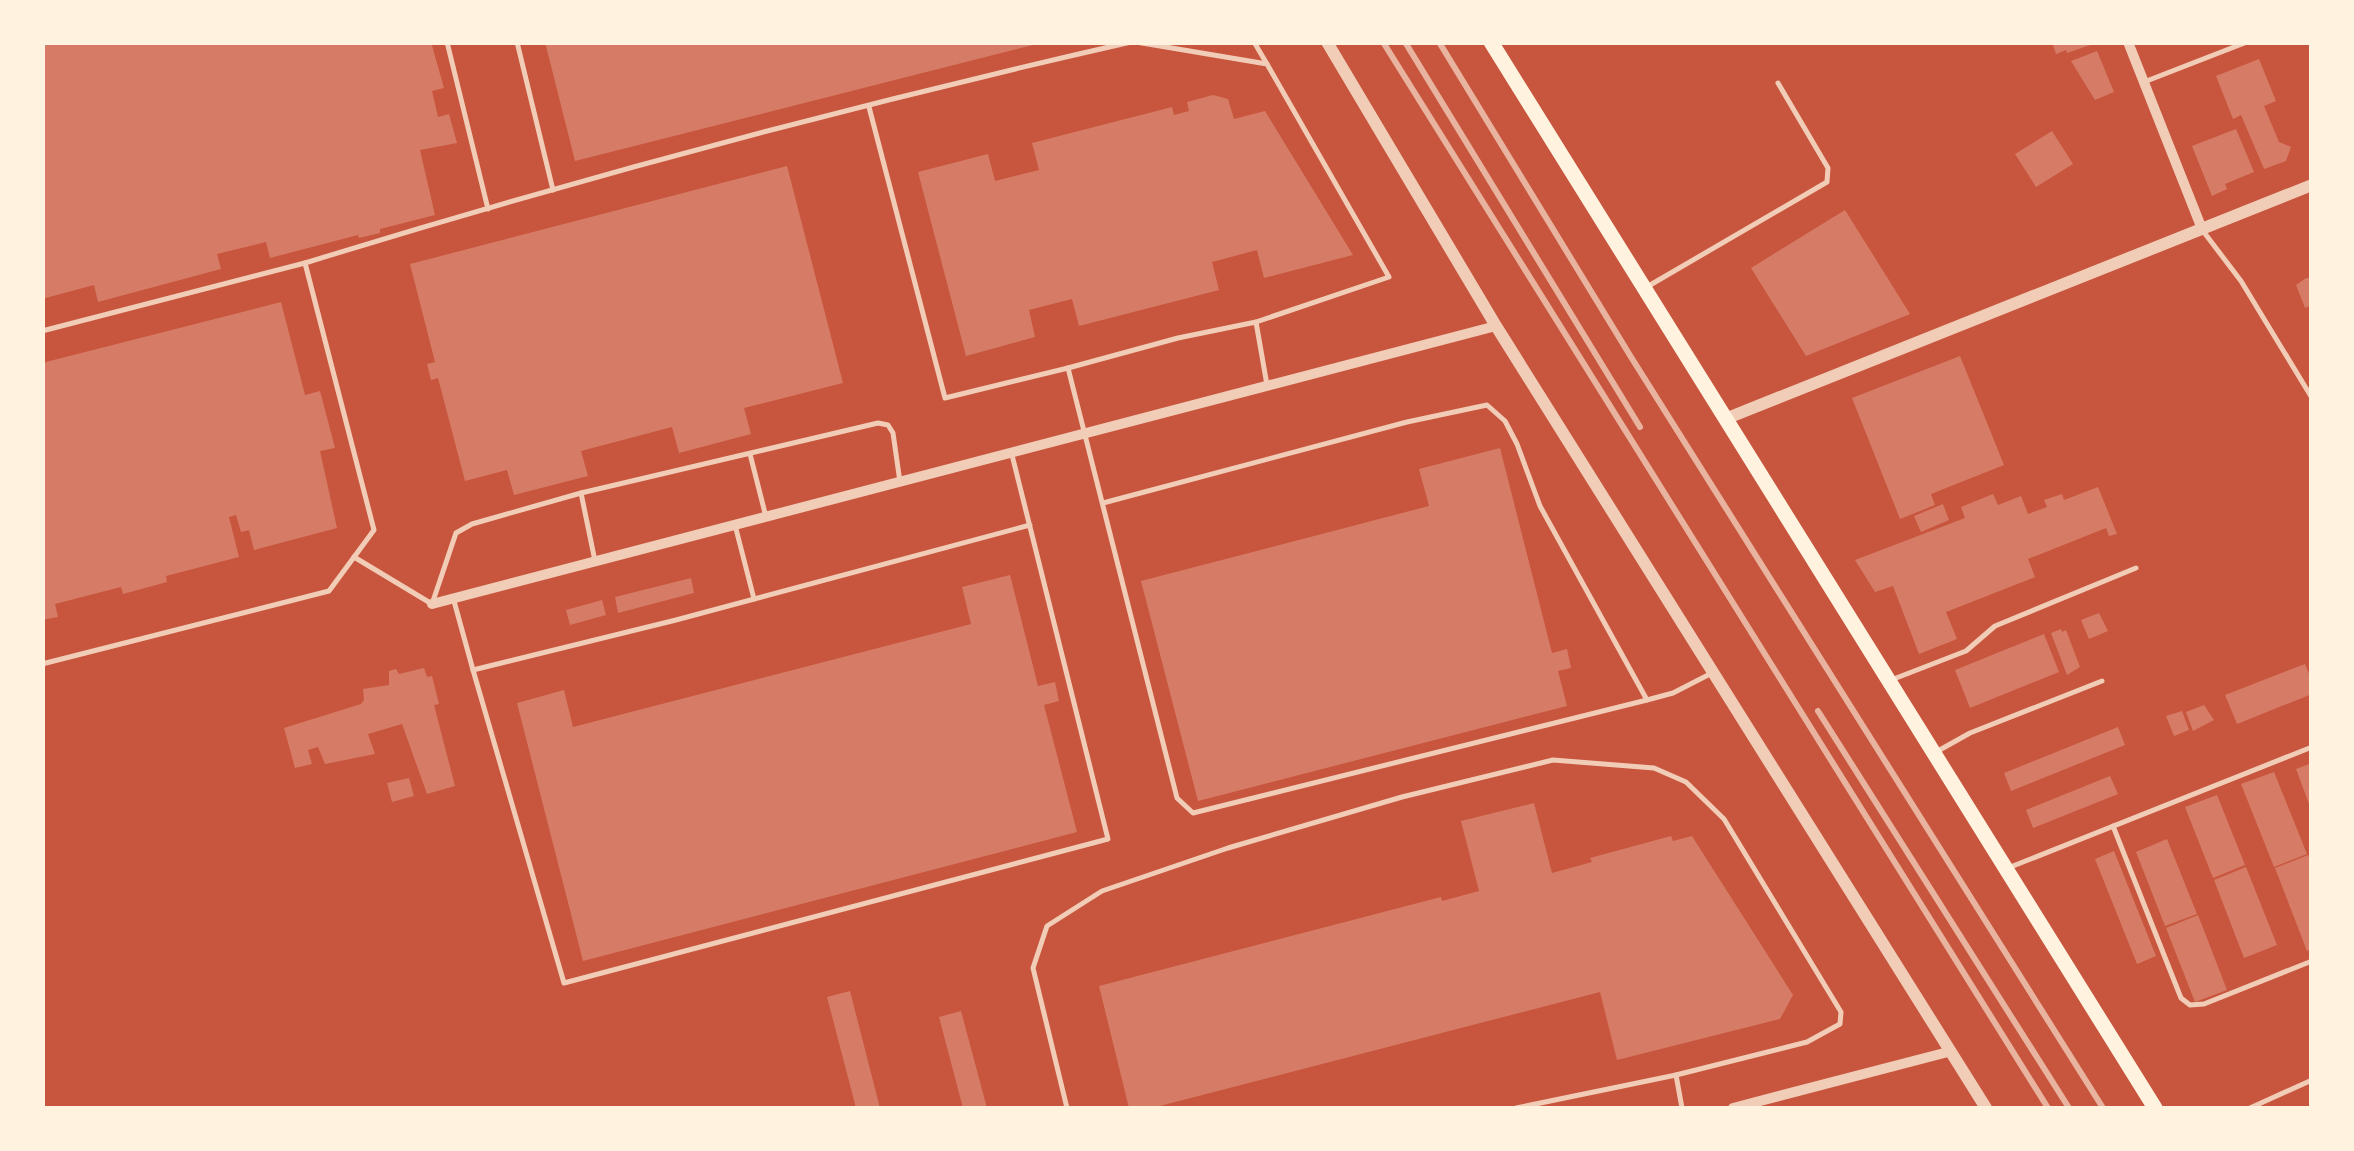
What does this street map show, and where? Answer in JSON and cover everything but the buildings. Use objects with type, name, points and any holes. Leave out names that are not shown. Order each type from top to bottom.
[{"type":"main road","points":[[1491,42],[2155,1108]]},
{"type":"street","points":[[1328,42],[1496,326],[1986,1108]]},
{"type":"street","points":[[2128,42],[2202,228]]},
{"type":"street","points":[[1724,419],[2312,184]]},
{"type":"street","points":[[432,604],[1496,326]]},
{"type":"street","points":[[1733,1108],[1948,1052]]},
{"type":"lane","points":[[446,42],[488,208]]},
{"type":"lane","points":[[517,42],[554,191]]},
{"type":"lane","points":[[42,331],[305,264],[488,208],[869,106],[1134,42],[1267,64]]},
{"type":"lane","points":[[869,106],[945,398],[1256,322],[1389,277],[1254,42]]},
{"type":"lane","points":[[2144,82],[2247,42]]},
{"type":"lane","points":[[1643,289],[1827,182],[1828,168],[1778,83]]},
{"type":"lane","points":[[2202,228],[2241,281],[2312,398]]},
{"type":"lane","points":[[42,664],[329,591],[374,530],[305,264]]},
{"type":"lane","points":[[1256,322],[1268,385]]},
{"type":"lane","points":[[1068,368],[1177,798],[1193,813],[1647,700],[1673,693],[1713,673]]},
{"type":"lane","points":[[1103,503],[1459,409],[1487,405],[1505,422],[1518,444],[1540,506],[1647,700]]},
{"type":"lane","points":[[354,556],[432,604],[456,534],[472,524],[581,493],[878,423],[888,425],[893,433],[900,482]]},
{"type":"lane","points":[[453,598],[564,983],[1108,839],[1012,452]]},
{"type":"lane","points":[[750,454],[766,516]]},
{"type":"lane","points":[[581,493],[595,561]]},
{"type":"lane","points":[[736,525],[754,599]]},
{"type":"lane","points":[[473,670],[1030,525]]},
{"type":"lane","points":[[1888,681],[1966,651],[1994,626],[2136,568]]},
{"type":"lane","points":[[1933,753],[1970,733],[2102,681]]},
{"type":"lane","points":[[2006,869],[2312,747]]},
{"type":"lane","points":[[1067,1108],[1033,968],[1046,926],[1102,891],[1228,848],[1402,797],[1553,760],[1654,768],[1686,782],[1724,819],[1841,1012],[1840,1024],[1807,1042],[1676,1075],[1516,1108]]},
{"type":"lane","points":[[2114,826],[2181,998],[2190,1005],[2204,1004],[2312,961]]},
{"type":"lane","points":[[1676,1075],[1682,1108]]},
{"type":"lane","points":[[2250,1108],[2310,1081],[2312,1091]]},
{"type":"railway","points":[[1383,42],[2048,1108]]},
{"type":"railway","points":[[1405,42],[1640,427]]},
{"type":"railway","points":[[1439,42],[1631,357],[2103,1108]]},
{"type":"railway","points":[[1818,711],[2069,1108]]}]
